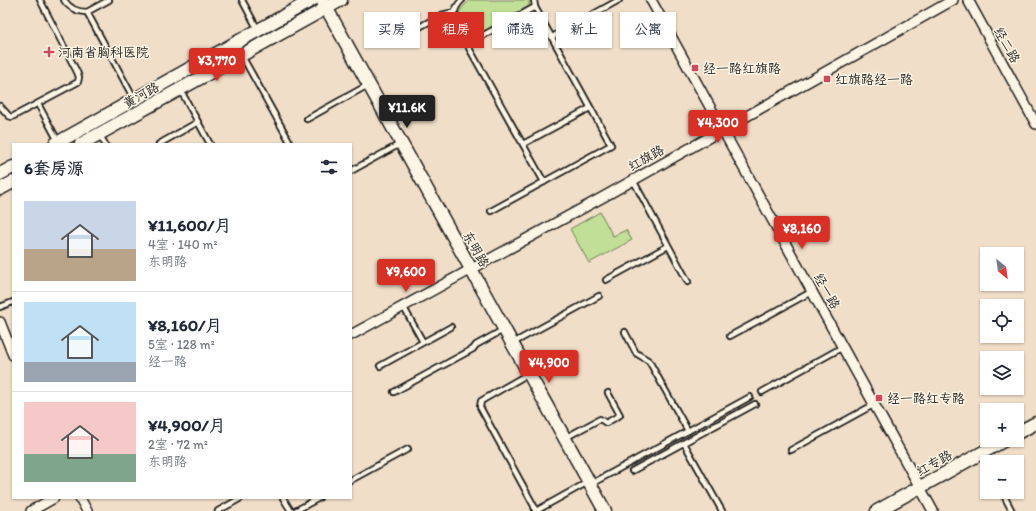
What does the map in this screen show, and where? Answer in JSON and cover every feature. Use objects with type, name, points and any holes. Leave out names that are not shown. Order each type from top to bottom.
[{"type":"street","name":"黄河路","points":[[57,143],[312,0]]},
{"type":"street","name":"黄河路","points":[[85,143],[102,139],[180,89],[242,55],[324,4],[341,0]]},
{"type":"street","name":"经一路","points":[[651,0],[933,511]]},
{"type":"street","name":"红旗路","points":[[352,334],[633,180],[953,0]]},
{"type":"street","name":"经二路","points":[[968,0],[1036,124]]},
{"type":"street","name":"东明路","points":[[324,4],[605,511]]},
{"type":"street","points":[[0,174],[12,168]]},
{"type":"street","points":[[0,189],[12,183]]},
{"type":"street","points":[[0,322],[12,352]]},
{"type":"street","points":[[1024,429],[1036,423]]},
{"type":"street","name":"红专路","points":[[877,511],[992,447]]},
{"type":"street","points":[[31,511],[52,499]]},
{"type":"street","points":[[81,499],[87,511]]},
{"type":"lane","points":[[0,106],[9,116],[12,117],[78,82],[79,77],[40,0]]},
{"type":"lane","points":[[64,0],[72,8],[81,12],[87,12],[109,0]]},
{"type":"lane","points":[[242,0],[258,30]]},
{"type":"lane","points":[[455,12],[462,0]]},
{"type":"lane","points":[[491,211],[611,145],[535,7],[534,0]]},
{"type":"lane","points":[[552,37],[619,0]]},
{"type":"lane","points":[[484,34],[535,7]]},
{"type":"lane","points":[[87,12],[134,99]]},
{"type":"lane","points":[[469,48],[544,182]]},
{"type":"lane","points":[[242,55],[290,143]]},
{"type":"lane","points":[[307,119],[369,84]]},
{"type":"lane","points":[[180,89],[209,143]]},
{"type":"lane","points":[[38,104],[57,143]]},
{"type":"lane","points":[[523,144],[590,108]]},
{"type":"lane","points":[[161,143],[198,122]]},
{"type":"lane","points":[[352,170],[402,143]]},
{"type":"lane","points":[[633,180],[688,282]]},
{"type":"lane","points":[[606,280],[668,246]]},
{"type":"lane","points":[[730,336],[812,291]]},
{"type":"lane","points":[[512,343],[599,296]]},
{"type":"lane","points":[[0,307],[12,302]]},
{"type":"lane","points":[[403,306],[423,342]]},
{"type":"lane","points":[[380,366],[451,327]]},
{"type":"lane","points":[[394,392],[473,349],[476,345],[504,329]]},
{"type":"lane","points":[[624,332],[636,353],[649,361],[688,431]]},
{"type":"lane","points":[[762,392],[843,347]]},
{"type":"lane","points":[[529,373],[480,401],[480,407],[536,511],[750,397]]},
{"type":"lane","points":[[565,438],[600,419],[606,422],[620,415],[608,393]]},
{"type":"lane","points":[[632,471],[755,404]]},
{"type":"lane","points":[[791,450],[875,404]]},
{"type":"lane","points":[[684,442],[722,511]]},
{"type":"lane","points":[[352,479],[408,449]]},
{"type":"lane","points":[[218,511],[239,499]]},
{"type":"lane","points":[[284,499],[291,511]]},
{"type":"lane","points":[[295,511],[317,499]]},
{"type":"lane","points":[[1006,499],[1012,511]]},
{"type":"green space","points":[[469,0],[529,0],[529,6],[518,12],[492,12],[492,27],[484,31],[484,12],[460,12]]},
{"type":"green space","points":[[600,212],[613,236],[626,230],[632,240],[589,263],[570,229]]},
{"type":"place","name":"河南省胸科医院","points":[[49,52]]},
{"type":"place","name":"经一路红旗路","points":[[695,68]]},
{"type":"place","name":"红旗路经一路","points":[[827,79]]},
{"type":"place","name":"经一路红专路","points":[[879,398]]}]
